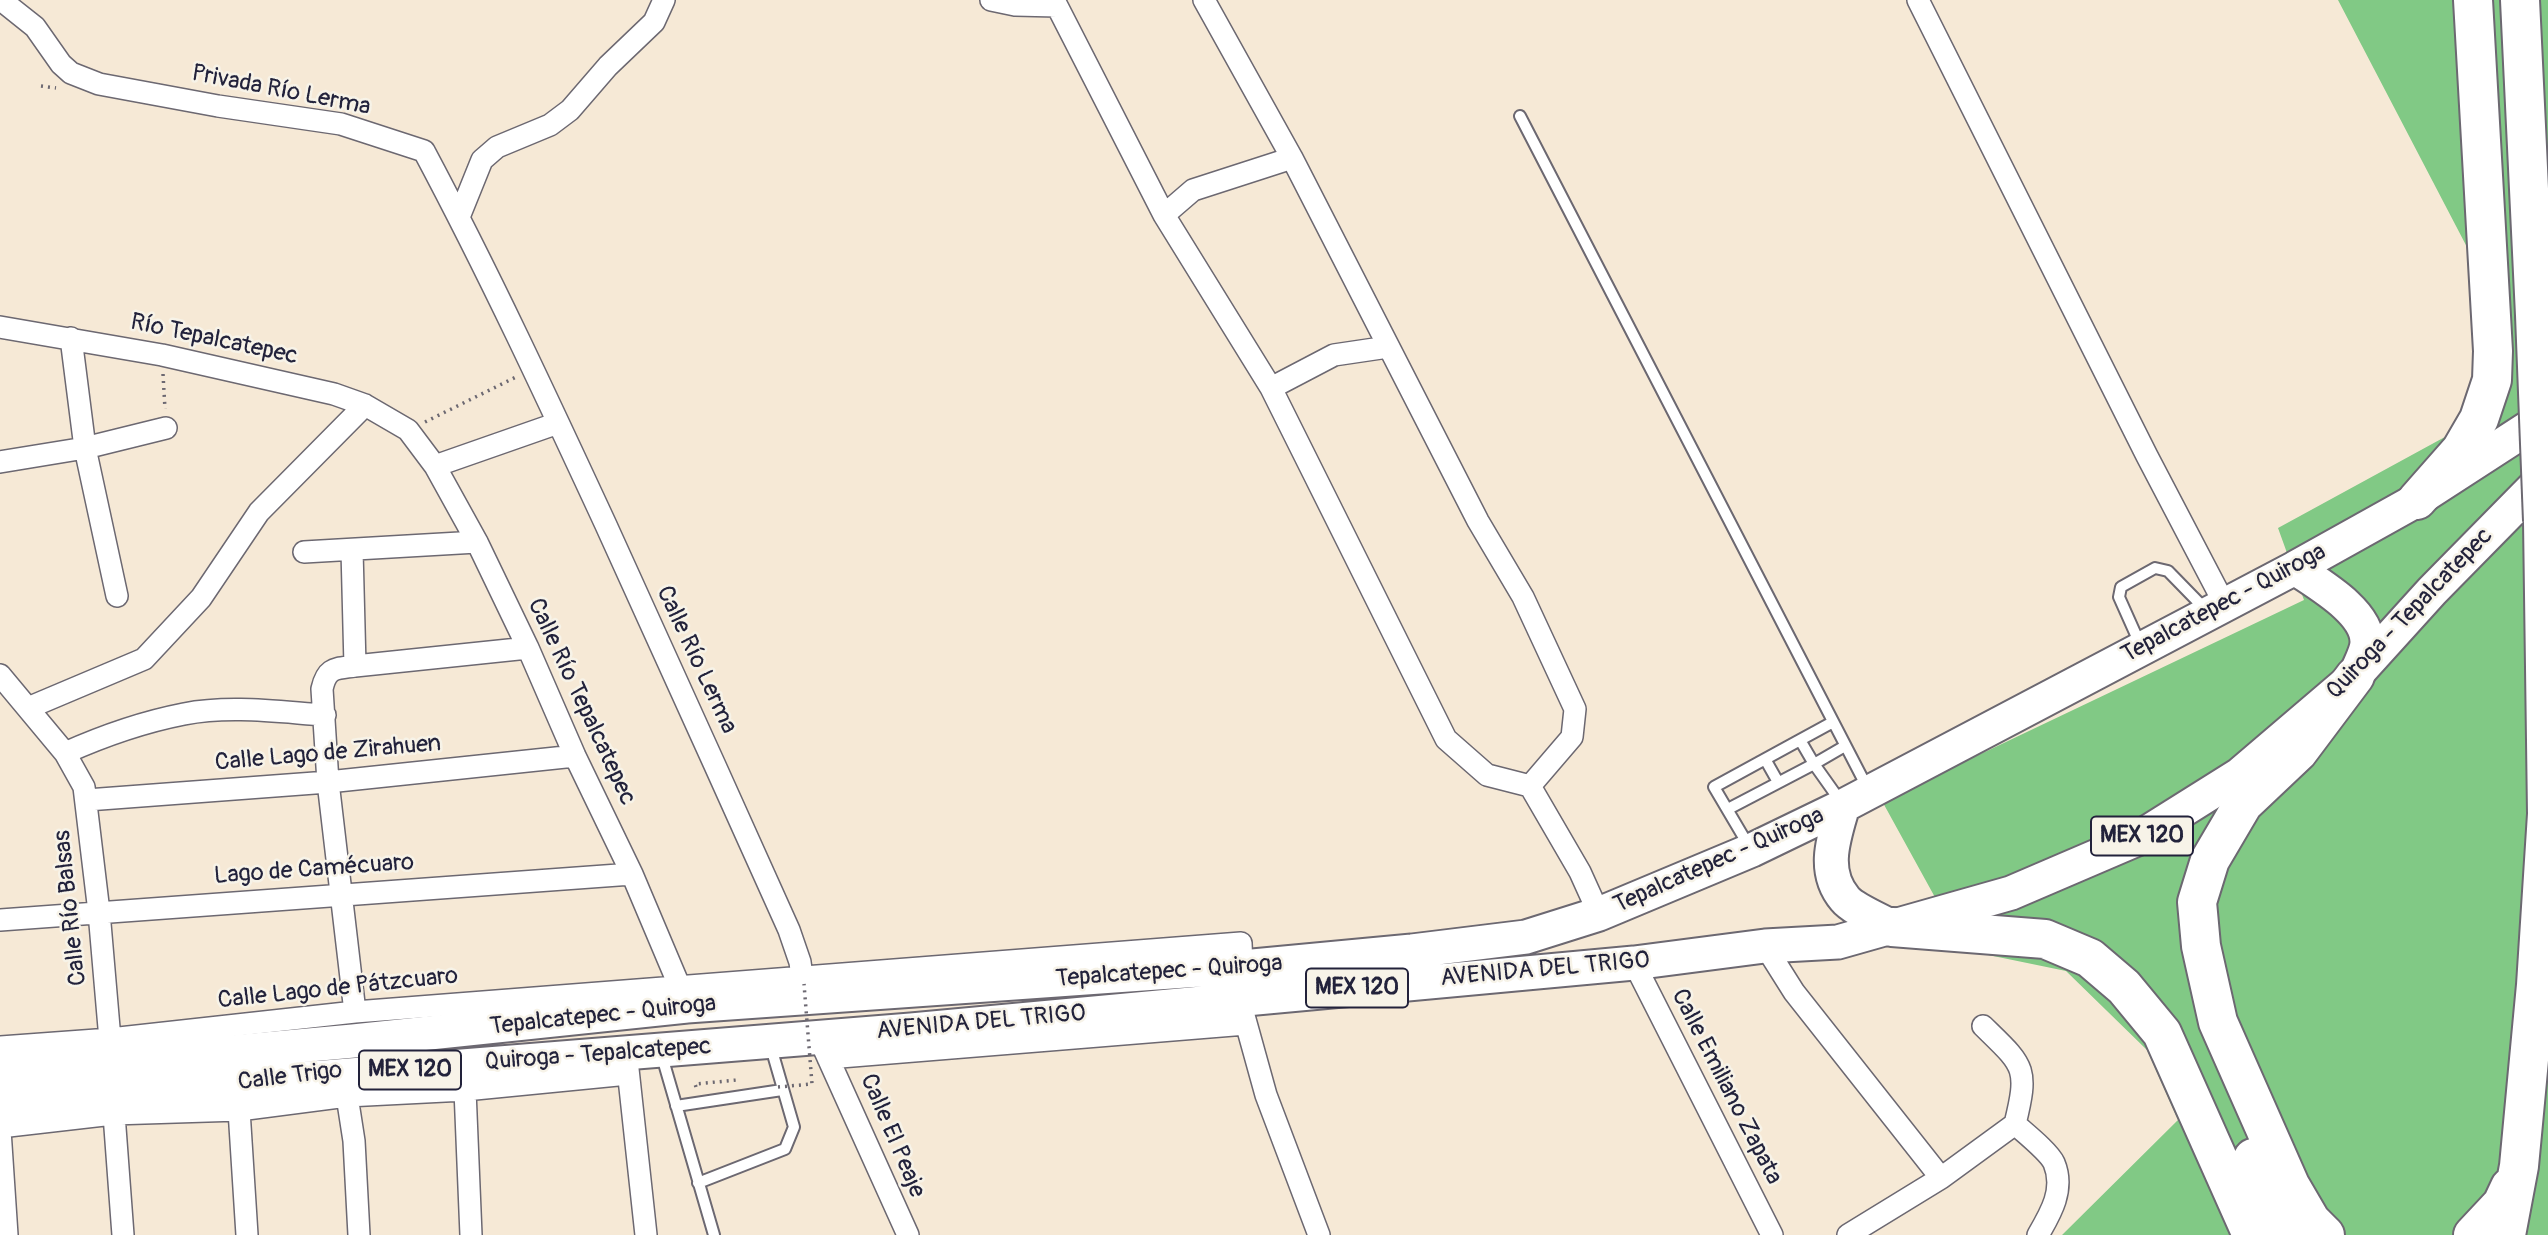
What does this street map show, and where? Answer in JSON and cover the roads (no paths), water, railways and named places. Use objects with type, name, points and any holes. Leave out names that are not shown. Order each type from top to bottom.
[{"type":"highway","points":[[2417,500],[2461,450],[2479,419],[2493,380],[2473,0]]},
{"type":"highway","points":[[2506,1235],[2519,1166],[2536,985],[2547,814],[2543,521],[2520,0]]},
{"type":"highway","points":[[2282,1235],[2244,1133],[2201,946],[2197,902],[2210,860],[2243,804],[2298,752],[2355,676]]},
{"type":"highway","points":[[1892,927],[2045,939],[2090,958],[2124,987],[2162,1033],[2252,1235]]},
{"type":"highway","points":[[2218,1022],[2290,1185],[2311,1220],[2325,1235]]},
{"type":"highway","points":[[2211,1139],[2237,1235]]},
{"type":"highway","points":[[2473,1235],[2502,1204],[2519,1166]]},
{"type":"main road","name":"Tepalcatepec - Quiroga","points":[[0,1073],[112,1078],[684,995],[1243,997],[1412,951],[1526,937],[1599,914],[1752,850],[1856,798],[2295,568],[2417,500],[2548,415]]},
{"type":"main road","name":"Quiroga - Tepalcatepec","points":[[1892,927],[2011,893],[2137,839],[2239,775],[2355,676],[2432,591],[2548,473]]},
{"type":"main road","points":[[2295,568],[2341,601],[2363,625],[2367,644],[2355,676]]},
{"type":"main road","points":[[1856,798],[1830,850],[1833,876],[1845,901],[1892,927]]},
{"type":"main road","name":"AVENIDA DEL TRIGO","points":[[824,1047],[1243,997],[1634,963],[1765,946],[1838,942],[1892,927]]},
{"type":"main road","points":[[1526,937],[1531,971]]},
{"type":"main road","name":"Quiroga - Tepalcatepec","points":[[0,1103],[112,1078],[627,1063],[660,1051],[769,1041],[824,1047]]},
{"type":"street","name":"Privada Río Lerma","points":[[2,0],[35,27],[61,64],[71,73],[99,83],[218,106],[341,124],[424,151],[459,216],[533,368]]},
{"type":"street","points":[[459,216],[482,160],[497,147],[550,125],[570,110],[608,66],[654,22],[664,0]]},
{"type":"street","points":[[991,0],[1015,5],[1056,3],[1164,215],[1271,388],[1446,739],[1487,775],[1530,786],[1580,872],[1599,914]]},
{"type":"street","points":[[1204,0],[1292,158],[1478,521],[1523,597],[1575,709],[1572,737],[1530,786]]},
{"type":"street","points":[[1918,0],[2147,456],[2217,609]]},
{"type":"street","points":[[1164,215],[1193,190],[1292,158]]},
{"type":"street","name":"Río Tepalcatepec","points":[[0,327],[162,355],[334,394],[365,405],[408,430]]},
{"type":"street","points":[[71,338],[85,449],[117,596]]},
{"type":"street","points":[[1271,388],[1334,355],[1388,347]]},
{"type":"street","name":"Calle Río Lerma","points":[[533,368],[789,930],[800,962],[803,981]]},
{"type":"street","points":[[28,708],[144,659],[201,598],[259,512],[365,405]]},
{"type":"street","points":[[435,466],[558,423]]},
{"type":"street","points":[[0,461],[85,449],[166,428]]},
{"type":"street","name":"Calle Río Tepalcatepec","points":[[408,430],[435,466],[477,542],[632,874],[684,995]]},
{"type":"street","points":[[304,552],[477,542]]},
{"type":"street","points":[[352,550],[355,666]]},
{"type":"street","points":[[355,1012],[328,782],[322,689],[325,676],[333,670],[355,666],[528,648]]},
{"type":"street","name":"Calle Río Balsas","points":[[0,675],[3,682],[65,753],[84,787],[87,800],[99,912],[123,1235]]},
{"type":"street","points":[[65,753],[104,736],[184,714],[230,710],[325,715]]},
{"type":"street","name":"Calle Lago de Zirahuen","points":[[87,800],[328,782],[575,756]]},
{"type":"street","name":"Lago de Camécuaro","points":[[0,920],[632,874]]},
{"type":"street","name":"Calle Lago de Pátzcuaro","points":[[0,1047],[112,1078],[355,1012],[684,995],[803,981],[1241,943],[1243,997]]},
{"type":"street","points":[[1765,946],[1794,992],[1941,1178]]},
{"type":"street","name":"Calle Emiliano Zapata","points":[[1634,963],[1772,1235]]},
{"type":"street","points":[[1243,997],[1266,1095],[1319,1235]]},
{"type":"street","points":[[1848,1235],[1941,1178],[2015,1124],[2023,1079],[2020,1066],[1983,1026]]},
{"type":"street","name":"Calle El Peaje","points":[[824,1047],[908,1235]]},
{"type":"street","points":[[627,1063],[646,1235]]},
{"type":"street","name":"Calle Trigo","points":[[0,1129],[112,1078],[239,1110],[347,1096],[465,1090],[627,1063]]},
{"type":"street","points":[[465,1090],[471,1235]]},
{"type":"street","points":[[347,1096],[354,1141],[359,1235]]},
{"type":"street","points":[[239,1110],[247,1235]]},
{"type":"street","points":[[2015,1124],[2054,1162],[2059,1189],[2052,1212],[2038,1235]]},
{"type":"street","points":[[0,1129],[7,1235]]},
{"type":"lane","points":[[1520,116],[1845,746],[1856,798]]},
{"type":"lane","points":[[2142,648],[2119,597],[2121,587],[2155,568],[2168,571],[2217,609]]},
{"type":"lane","points":[[1752,850],[1714,787],[1833,722]]},
{"type":"lane","points":[[1800,740],[1814,764],[1856,798]]},
{"type":"lane","points":[[1728,809],[1845,746]]},
{"type":"lane","points":[[1765,759],[1778,782]]},
{"type":"lane","points":[[698,1183],[785,1149],[794,1127],[780,1089],[769,1041]]},
{"type":"lane","points":[[660,1051],[714,1235]]},
{"type":"lane","points":[[676,1106],[780,1089]]}]
